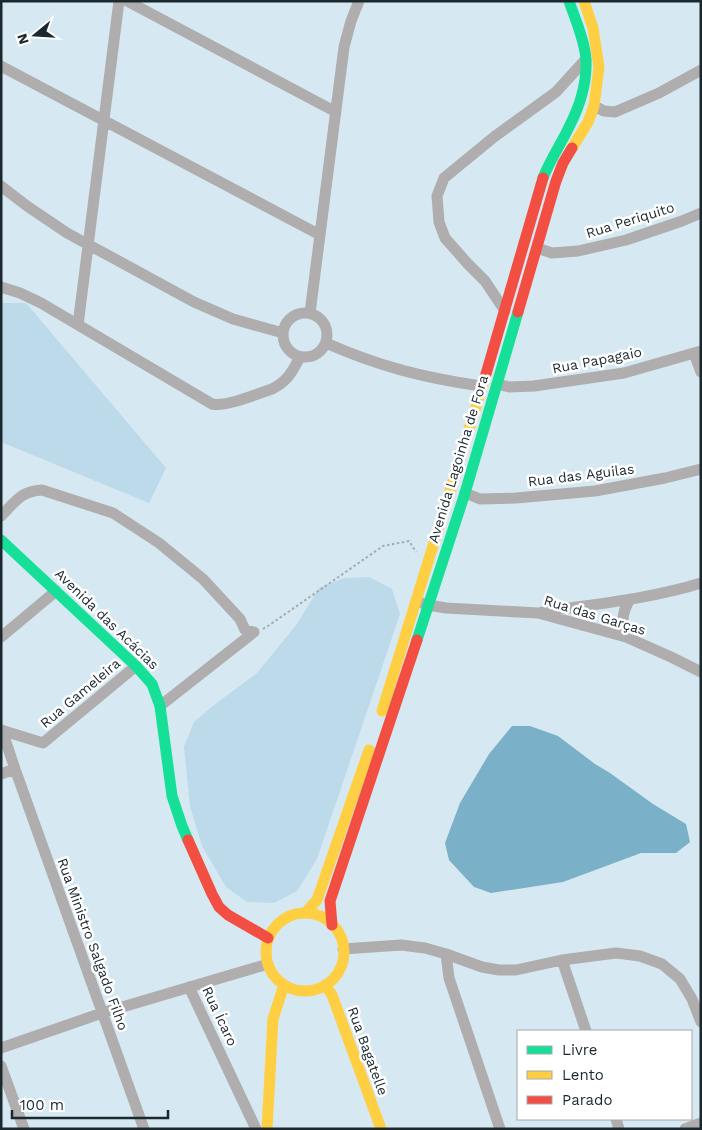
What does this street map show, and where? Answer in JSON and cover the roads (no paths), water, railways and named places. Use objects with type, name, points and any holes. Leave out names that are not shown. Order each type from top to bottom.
[{"type":"main road","name":"Avenida Lagoinha de Fora","points":[[305,913],[317,900],[378,723],[505,311],[540,187],[548,165],[579,106],[585,82],[586,59],[580,32],[569,1]]},
{"type":"main road","name":"Avenida Lagoinha de Fora","points":[[332,925],[330,901],[465,493],[556,181],[563,163],[588,122],[594,106],[599,66],[593,28],[584,1]]},
{"type":"main road","name":"Avenida das Acácias","points":[[1,540],[136,666],[152,684],[160,706],[172,796],[182,826],[212,894],[219,907],[228,915],[268,938]]},
{"type":"main road","points":[[305,913],[324,919],[332,925],[340,936],[343,949],[343,960],[334,978],[316,990],[305,991],[294,990],[284,985],[274,976],[268,964],[266,951],[268,938],[274,928],[283,920],[293,915],[305,913]]},
{"type":"main road","points":[[267,1129],[274,1019],[284,985]]},
{"type":"main road","name":"Rua Bagatelle","points":[[325,985],[332,995],[381,1129]]},
{"type":"street","points":[[78,325],[119,1]]},
{"type":"street","points":[[127,1],[336,112]]},
{"type":"street","points":[[310,313],[347,34],[359,1]]},
{"type":"street","points":[[505,311],[485,280],[445,238],[438,222],[437,196],[444,178],[494,136],[556,92],[586,59]]},
{"type":"street","points":[[1,66],[320,235]]},
{"type":"street","points":[[594,106],[604,111],[615,112],[659,93],[701,70]]},
{"type":"street","points":[[1,186],[46,220],[88,245],[208,309],[244,323],[283,333]]},
{"type":"street","name":"Rua Periquito","points":[[537,248],[552,253],[578,251],[626,240],[701,213]]},
{"type":"street","points":[[1,287],[30,298],[207,402],[217,405],[226,404],[278,386],[291,374],[300,357]]},
{"type":"street","points":[[310,313],[319,318],[325,327],[326,343],[320,352],[315,355],[300,357],[290,352],[287,348],[284,343],[283,333],[286,323],[294,316],[310,313]]},
{"type":"street","points":[[326,343],[398,370],[426,377],[481,386]]},
{"type":"street","points":[[698,352],[701,372]]},
{"type":"street","name":"Rua Papagaio","points":[[497,384],[509,387],[534,386],[624,373],[698,352]]},
{"type":"street","name":"Rua das Aguilas","points":[[465,493],[480,499],[516,498],[595,491],[701,469]]},
{"type":"street","points":[[1,516],[21,496],[31,490],[42,490],[113,513],[159,544],[203,579],[240,620],[245,630],[254,632],[160,706]]},
{"type":"street","points":[[538,612],[630,599],[701,583]]},
{"type":"street","points":[[1,637],[56,591]]},
{"type":"street","points":[[626,637],[622,618],[630,599]]},
{"type":"street","name":"Rua das Garças","points":[[416,601],[428,606],[446,608],[538,612],[626,637],[701,672]]},
{"type":"street","name":"Rua Gameleira","points":[[2,730],[43,743],[136,666]]},
{"type":"street","name":"Rua Ministro Salgado Filho","points":[[2,730],[144,1129]]},
{"type":"street","points":[[1,774],[15,769]]},
{"type":"street","points":[[343,949],[401,945],[425,948],[482,967],[499,970],[516,970],[562,960],[616,953],[640,956],[662,964],[680,979],[692,999],[701,1022]]},
{"type":"street","points":[[446,954],[449,978],[500,1129]]},
{"type":"street","points":[[562,960],[586,1030]]},
{"type":"street","points":[[189,987],[268,964]]},
{"type":"street","name":"Rua Ícaro","points":[[1,1048],[102,1012],[189,987],[256,1129]]},
{"type":"street","points":[[1,1066],[24,1129]]},
{"type":"street","points":[[685,1129],[701,1123]]}]
